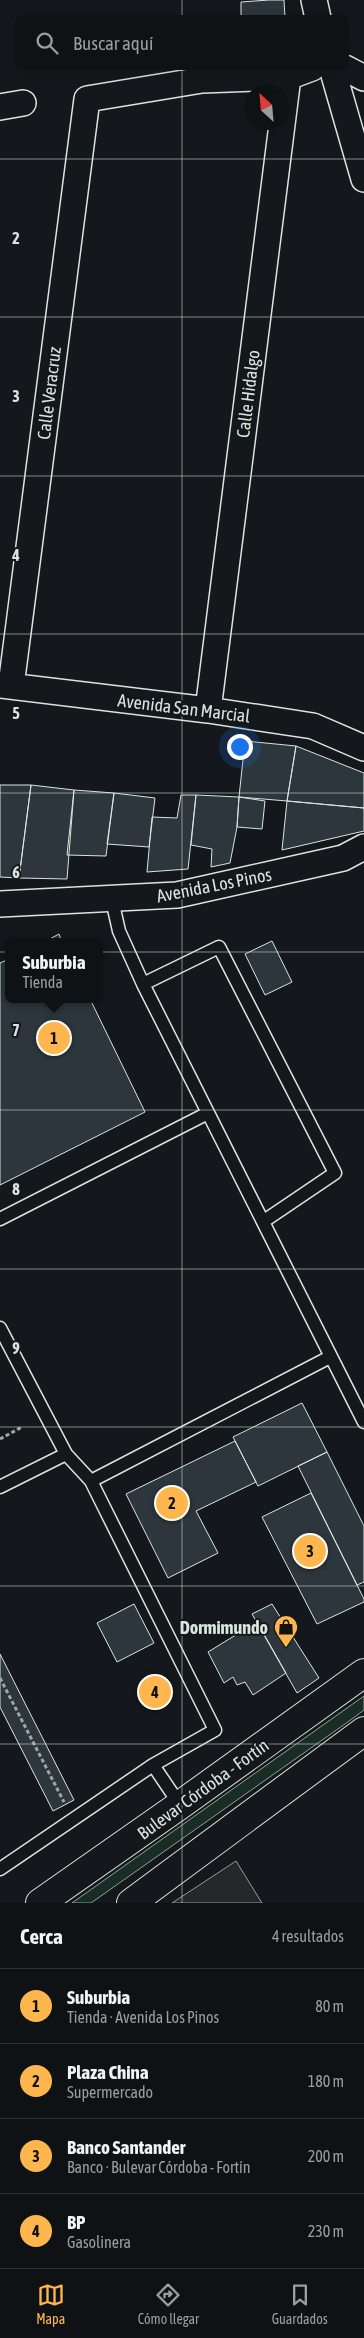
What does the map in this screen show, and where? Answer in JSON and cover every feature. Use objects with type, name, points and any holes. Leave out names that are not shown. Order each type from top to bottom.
[{"type":"main road","name":"Bulevar Córdoba - Fortín","points":[[40,1903],[180,1806],[364,1673]]},
{"type":"main road","points":[[130,1903],[364,1731]]},
{"type":"street","points":[[314,0],[317,15]]},
{"type":"street","points":[[288,77],[307,70]]},
{"type":"street","points":[[333,70],[364,179]]},
{"type":"street","points":[[349,70],[364,78]]},
{"type":"street","name":"Calle Veracruz","points":[[6,686],[87,99],[202,80],[288,77]]},
{"type":"street","name":"Calle Hidalgo","points":[[208,710],[288,77]]},
{"type":"street","name":"Avenida San Marcial","points":[[6,686],[208,710],[313,726],[364,748]]},
{"type":"street","name":"Avenida Los Pinos","points":[[0,904],[112,900],[177,895],[343,858],[364,847]]},
{"type":"lane","points":[[112,900],[119,931],[143,984],[264,1220],[330,1357],[364,1422]]},
{"type":"lane","points":[[143,984],[219,947],[335,1173],[264,1220]]},
{"type":"lane","points":[[0,1219],[208,1113]]},
{"type":"lane","points":[[0,1328],[66,1454],[91,1480],[215,1730],[153,1765],[0,1869]]},
{"type":"lane","points":[[91,1480],[330,1357]]},
{"type":"lane","points":[[0,1487],[66,1454]]},
{"type":"lane","points":[[153,1765],[180,1806]]},
{"type":"path","points":[[0,1438],[22,1427]]},
{"type":"path","points":[[0,1678],[72,1819]]},
{"type":"green space","points":[[364,1696],[364,1710],[352,1719],[91,1903],[72,1903]]},
{"type":"shaded area","points":[[236,1861],[262,1903],[172,1903]]},
{"type":"building","points":[[284,0],[285,15],[241,15],[241,2]]},
{"type":"building","points":[[245,741],[296,746],[287,801],[239,797]]},
{"type":"building","points":[[296,746],[364,773],[364,808],[287,801]]},
{"type":"building","points":[[0,785],[31,785],[19,878],[0,877]]},
{"type":"building","points":[[31,785],[74,790],[67,879],[19,878]]},
{"type":"building","points":[[74,790],[114,793],[106,856],[67,855]]},
{"type":"building","points":[[114,793],[155,798],[149,847],[107,844]]},
{"type":"building","points":[[181,795],[196,795],[188,869],[147,872],[152,817],[177,818]]},
{"type":"building","points":[[196,795],[239,797],[237,827],[230,863],[211,867],[212,849],[191,845]]},
{"type":"building","points":[[239,797],[265,801],[262,829],[237,827]]},
{"type":"building","points":[[287,801],[364,808],[364,831],[282,850]]},
{"type":"building","points":[[59,934],[60,938],[52,938]]},
{"type":"building","points":[[272,941],[292,982],[265,995],[245,954]]},
{"type":"building","points":[[5,961],[5,1003],[92,1003],[145,1112],[0,1185],[0,963]]},
{"type":"building","points":[[302,1403],[327,1452],[258,1486],[233,1437]]},
{"type":"building","points":[[235,1441],[256,1482],[196,1511],[218,1553],[168,1578],[126,1494]]},
{"type":"building","points":[[327,1452],[364,1526],[364,1582],[357,1585],[298,1466]]},
{"type":"building","points":[[311,1493],[364,1599],[364,1602],[317,1624],[262,1517]]},
{"type":"building","points":[[134,1604],[154,1643],[117,1662],[97,1623]]},
{"type":"building","name":"Dormimundo","points":[[272,1604],[319,1678],[297,1693],[252,1614]]},
{"type":"building","points":[[257,1622],[286,1673],[253,1695],[245,1682],[237,1685],[233,1677],[224,1683],[208,1652]]},
{"type":"building","points":[[0,1654],[74,1800],[53,1811],[0,1707]]},
{"type":"place","name":"Suburbia","points":[[54,1038]]},
{"type":"place","name":"Plaza China","points":[[172,1503]]},
{"type":"place","name":"Banco Santander","points":[[310,1551]]},
{"type":"place","name":"Dormimundo","points":[[286,1648]]},
{"type":"place","name":"BP","points":[[155,1692]]}]
